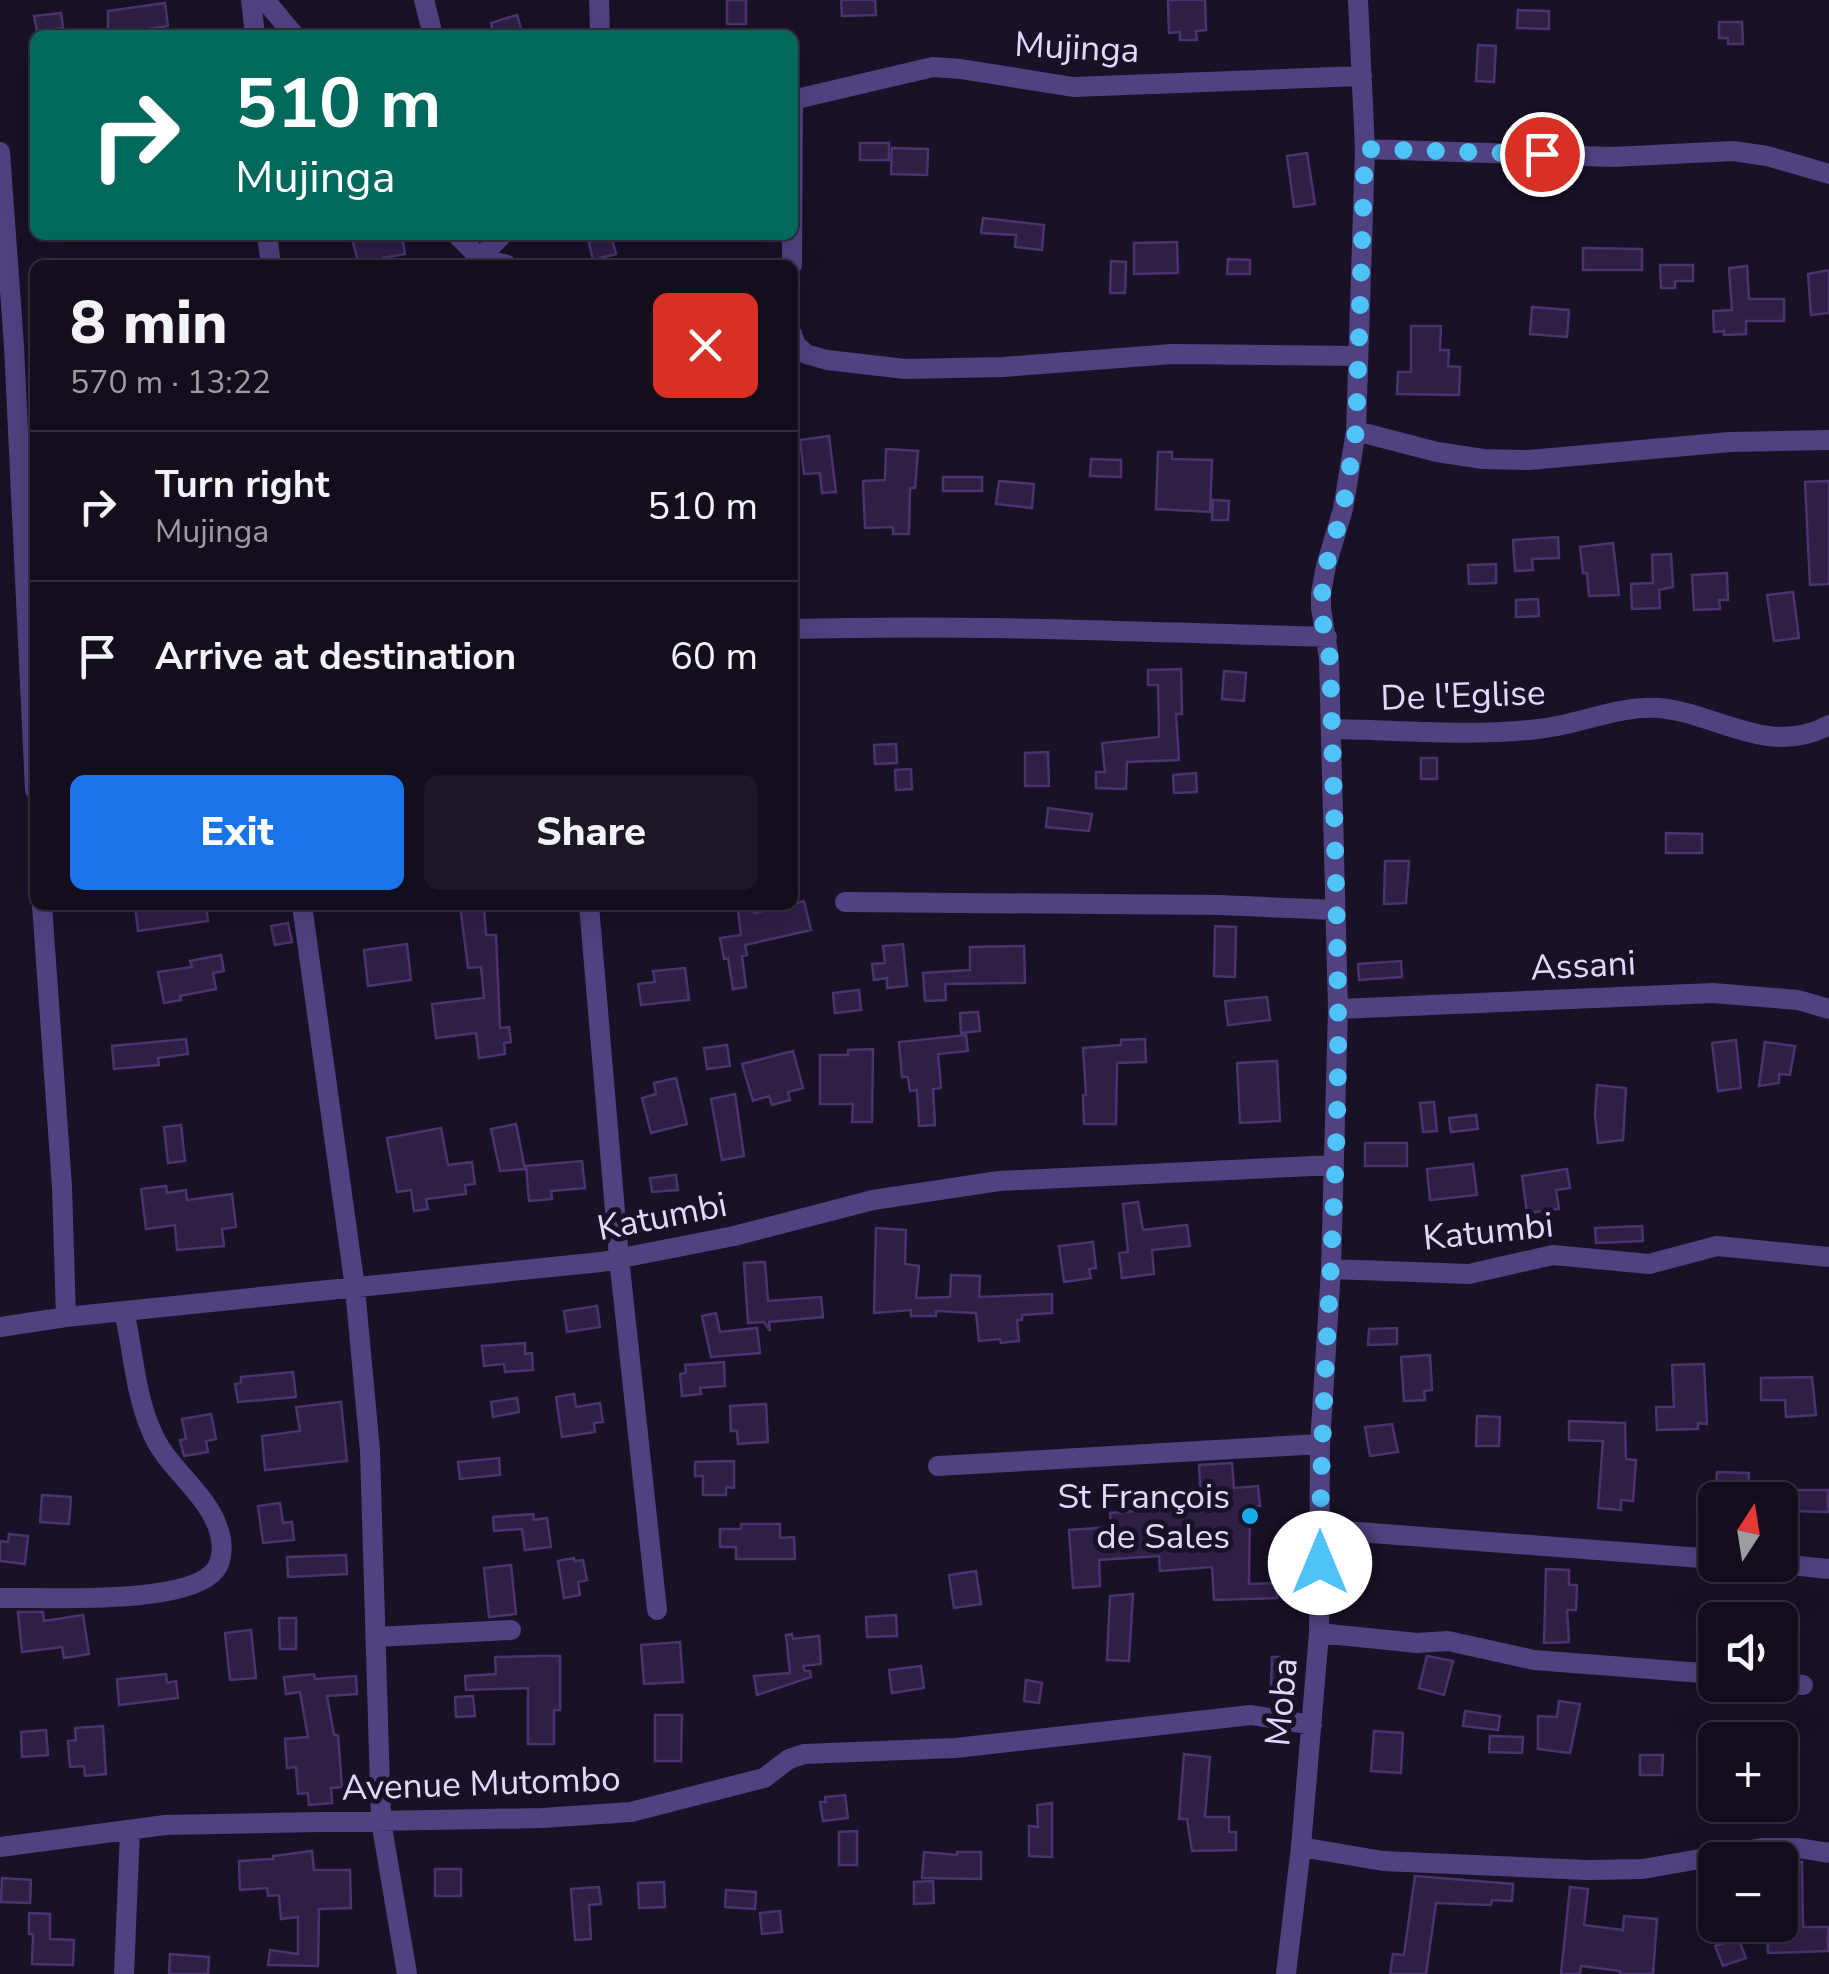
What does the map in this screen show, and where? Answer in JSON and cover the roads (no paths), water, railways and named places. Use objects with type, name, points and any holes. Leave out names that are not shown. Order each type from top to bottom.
[{"type":"street","points":[[251,0],[254,30]]},
{"type":"street","points":[[266,0],[290,30]]},
{"type":"street","points":[[424,0],[433,30]]},
{"type":"street","points":[[599,0],[600,30]]},
{"type":"street","name":"Moba","points":[[1286,1974],[1302,1847],[1319,1633],[1320,1444],[1338,1009],[1332,729],[1327,637],[1320,608],[1356,431],[1365,149],[1358,0]]},
{"type":"street","name":"Mujinga","points":[[798,99],[933,67],[1073,87],[1362,76]]},
{"type":"street","points":[[1365,149],[1612,157],[1732,151],[1767,156],[1829,174]]},
{"type":"street","points":[[0,152],[14,346],[30,684]]},
{"type":"street","points":[[462,240],[480,258],[488,260]]},
{"type":"street","points":[[480,258],[497,240]]},
{"type":"street","points":[[798,347],[806,354],[827,360],[906,369],[1003,367],[1172,354],[1358,356]]},
{"type":"street","points":[[1356,431],[1437,452],[1482,459],[1529,460],[1730,442],[1829,440]]},
{"type":"street","points":[[798,629],[884,626],[1327,637]]},
{"type":"street","name":"De l'Eglise","points":[[1332,729],[1524,730],[1640,708],[1671,710],[1760,736],[1810,732],[1829,725]]},
{"type":"street","points":[[845,902],[1219,904],[1334,910]]},
{"type":"street","points":[[42,910],[62,1186],[66,1316]]},
{"type":"street","points":[[303,910],[355,1288],[370,1451],[381,1821],[407,1974]]},
{"type":"street","points":[[589,910],[619,1258],[657,1610]]},
{"type":"street","name":"Assani","points":[[1338,1009],[1712,993],[1798,1000],[1829,1009]]},
{"type":"street","name":"Katumbi","points":[[0,1328],[66,1316],[619,1258],[734,1236],[873,1200],[999,1182],[1334,1165]]},
{"type":"street","name":"Katumbi","points":[[1330,1270],[1469,1274],[1553,1255],[1648,1264],[1718,1246],[1829,1257]]},
{"type":"street","points":[[0,1598],[130,1596],[194,1585],[217,1568],[222,1555],[220,1533],[211,1513],[174,1470],[152,1433],[124,1311]]},
{"type":"street","points":[[938,1466],[1320,1444]]},
{"type":"street","points":[[1320,1529],[1698,1558]]},
{"type":"street","points":[[1798,1565],[1829,1568]]},
{"type":"street","points":[[375,1637],[511,1630]]},
{"type":"street","points":[[1319,1633],[1417,1643],[1448,1641],[1534,1660],[1698,1673]]},
{"type":"street","points":[[1798,1684],[1802,1685]]},
{"type":"street","name":"Avenue Mutombo","points":[[0,1846],[165,1825],[542,1818],[631,1812],[764,1778],[789,1759],[804,1754],[955,1748],[1251,1715],[1312,1725]]},
{"type":"street","points":[[124,1974],[130,1831]]},
{"type":"street","points":[[1302,1847],[1383,1861],[1588,1870],[1643,1870],[1762,1848],[1829,1852]]},
{"type":"place","name":"St François de Sales","points":[[1250,1516]]}]
